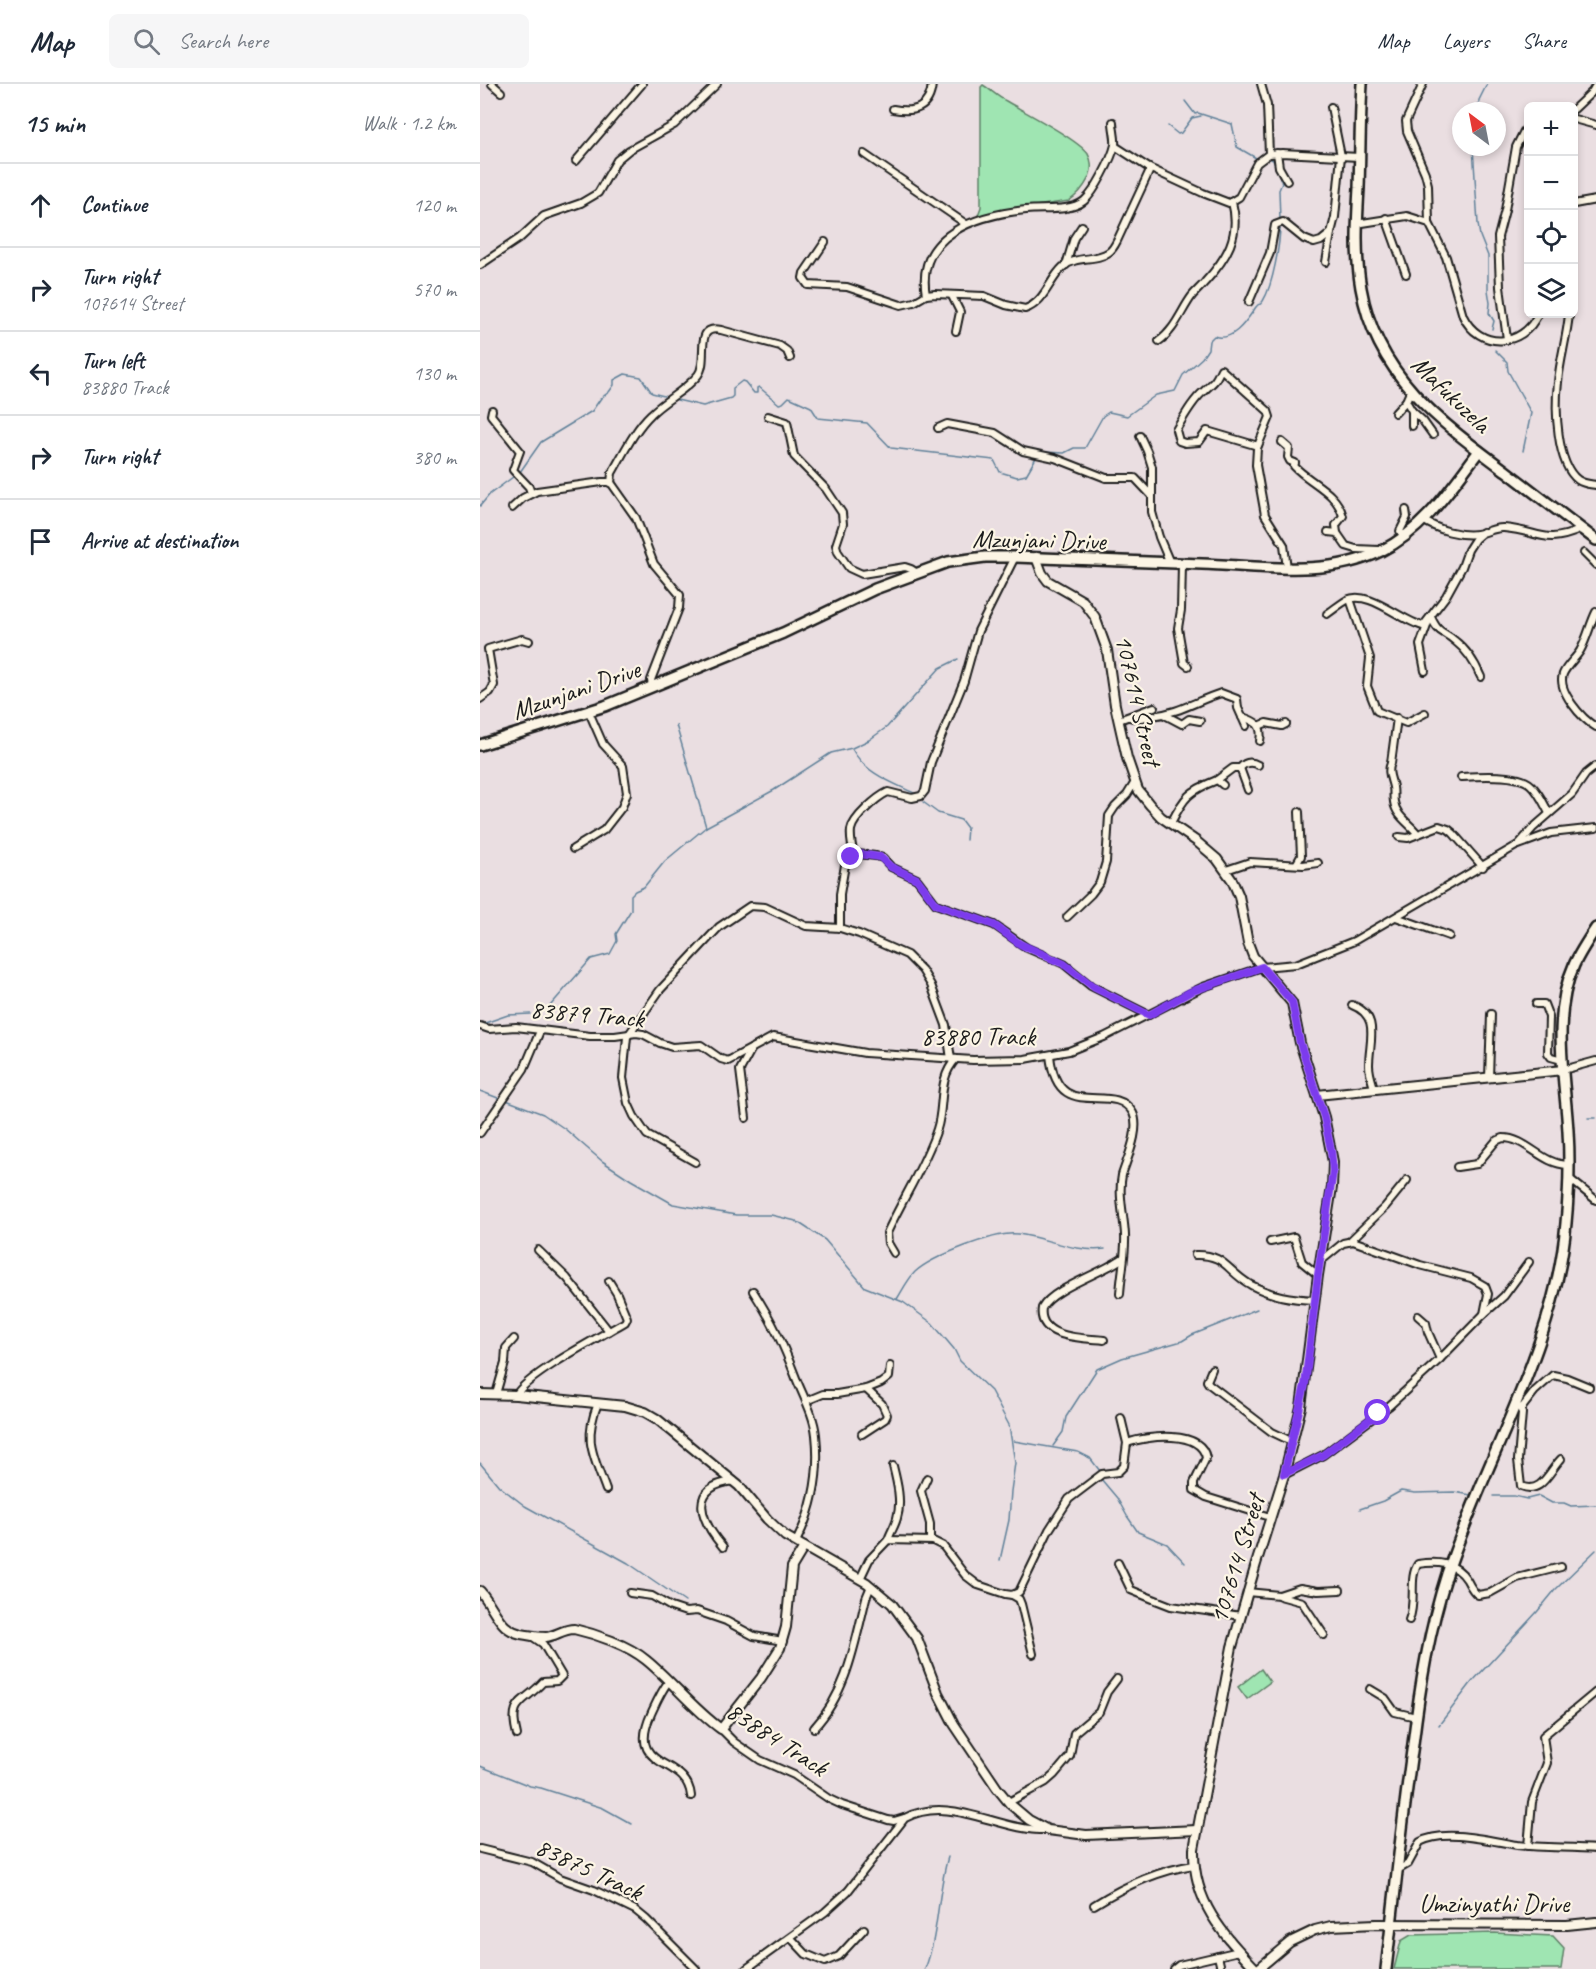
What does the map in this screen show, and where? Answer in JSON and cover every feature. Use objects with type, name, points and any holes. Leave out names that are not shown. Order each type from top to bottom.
[{"type":"main road","name":"Mafukuzela","points":[[1362,84],[1356,224],[1361,288],[1367,314],[1377,339],[1389,362],[1410,392],[1435,415],[1596,539]]},
{"type":"main road","name":"Mzunjani Drive","points":[[480,744],[589,712],[783,633],[875,589],[948,562],[985,556],[1287,568],[1340,565],[1359,561],[1404,537],[1423,520],[1453,486],[1479,451]]},
{"type":"main road","points":[[1386,1969],[1416,1717],[1434,1620],[1450,1565],[1518,1406],[1553,1299],[1563,1254],[1569,1179],[1568,1132],[1562,1065],[1562,1014],[1568,981],[1580,953],[1596,928]]},
{"type":"street","points":[[492,84],[501,92]]},
{"type":"street","points":[[576,162],[642,84]]},
{"type":"street","points":[[480,265],[520,238],[544,216],[598,193],[617,160],[629,150],[674,125],[717,84]]},
{"type":"street","points":[[893,109],[910,112],[919,108],[930,95],[932,84]]},
{"type":"street","points":[[1261,84],[1267,105],[1273,154],[1287,181]]},
{"type":"street","points":[[1423,84],[1408,113],[1407,131],[1428,185],[1429,223],[1446,257],[1467,324],[1480,336],[1492,341],[1523,334],[1530,329],[1536,318]]},
{"type":"street","points":[[1578,105],[1596,86]]},
{"type":"street","points":[[1326,262],[1335,217],[1341,156],[1330,107]]},
{"type":"street","points":[[1578,119],[1596,125]]},
{"type":"street","points":[[926,295],[924,282],[927,263],[943,240],[966,224],[1024,210],[1078,204],[1092,191],[1115,146],[1113,122]]},
{"type":"street","points":[[1507,339],[1500,287],[1498,237],[1516,147],[1524,130]]},
{"type":"street","points":[[1115,146],[1149,168],[1223,202],[1232,202],[1239,197],[1257,163],[1273,154],[1359,157]]},
{"type":"street","points":[[864,154],[966,224]]},
{"type":"street","points":[[1066,265],[1079,259],[1104,255],[1110,251],[1118,241],[1149,168]]},
{"type":"street","points":[[1578,203],[1596,200]]},
{"type":"street","points":[[1160,341],[1172,330],[1193,295],[1227,254],[1236,225],[1232,202]]},
{"type":"street","points":[[1356,224],[1407,216],[1429,223]]},
{"type":"street","points":[[1386,218],[1406,274]]},
{"type":"street","points":[[1249,302],[1270,253],[1275,225],[1283,222],[1290,225],[1304,239],[1314,243],[1321,241],[1331,233]]},
{"type":"street","points":[[825,242],[804,273],[803,278],[808,285],[840,285],[901,304],[914,302],[926,295],[952,296],[991,298],[1006,305],[1025,309],[1030,308],[1042,297],[1066,265],[1068,252],[1082,226]]},
{"type":"street","points":[[952,296],[960,312],[956,331]]},
{"type":"street","points":[[1568,318],[1558,384],[1559,437],[1561,449],[1572,473],[1578,480],[1596,485]]},
{"type":"street","points":[[652,687],[651,680],[679,608],[680,595],[654,564],[636,518],[611,483],[612,473],[645,420],[702,370],[704,337],[708,331],[715,328],[780,346],[788,351],[790,358]]},
{"type":"street","points":[[1258,446],[1207,431],[1199,442],[1179,441],[1176,430],[1204,390],[1214,384],[1221,369],[1268,411],[1270,417],[1258,446],[1256,465],[1265,515],[1282,542],[1287,568]]},
{"type":"street","points":[[1395,413],[1406,401],[1410,392]]},
{"type":"street","points":[[1406,401],[1433,435]]},
{"type":"street","points":[[492,410],[491,415],[520,451],[513,470],[529,487],[531,493]]},
{"type":"street","points":[[1412,411],[1412,426]]},
{"type":"street","points":[[768,416],[787,422],[791,430],[794,456],[826,489],[842,513],[843,524],[836,545],[841,558],[849,568],[862,574],[905,567],[917,573]]},
{"type":"street","points":[[938,428],[947,424],[995,433],[1023,451],[1055,458],[1106,478],[1136,478],[1151,495]]},
{"type":"street","points":[[1140,436],[1152,467],[1151,495],[1156,526],[1170,563]]},
{"type":"street","points":[[1282,442],[1289,448],[1290,461],[1295,463],[1294,466],[1302,475],[1319,484],[1340,504],[1343,516],[1336,525],[1337,533],[1346,546],[1356,549],[1383,550]]},
{"type":"street","points":[[512,508],[531,493],[589,483],[611,483]]},
{"type":"street","points":[[1404,537],[1400,531],[1407,517],[1406,510]]},
{"type":"street","points":[[1423,520],[1442,530],[1472,534],[1502,528],[1530,535],[1558,538],[1582,529]]},
{"type":"street","points":[[1328,532],[1337,533]]},
{"type":"street","points":[[1425,671],[1420,645],[1431,617],[1452,587],[1468,550],[1483,532]]},
{"type":"street","points":[[1584,553],[1596,565]]},
{"type":"street","points":[[854,855],[851,831],[853,825],[872,803],[888,792],[912,798],[921,796],[925,791],[927,773],[968,670],[978,631],[1015,557]]},
{"type":"street","name":"107614 Street","points":[[1036,557],[1048,581],[1083,601],[1095,617],[1107,650],[1119,720],[1135,782],[1149,806],[1217,859],[1226,870],[1239,896],[1248,944],[1253,956],[1292,1002],[1301,1049],[1329,1139],[1333,1171],[1314,1300],[1305,1385],[1293,1442],[1241,1616],[1225,1684],[1197,1830],[1194,1865],[1197,1883],[1208,1911],[1256,1969]]},
{"type":"street","points":[[1182,564],[1182,610],[1178,628],[1184,663],[1188,666]]},
{"type":"street","points":[[1327,614],[1350,598],[1357,597],[1379,604],[1423,626],[1431,617]]},
{"type":"street","points":[[1350,598],[1370,658],[1367,686],[1377,711],[1406,723],[1425,713]]},
{"type":"street","points":[[1596,612],[1580,650],[1562,679],[1575,710],[1596,727]]},
{"type":"street","points":[[1431,617],[1439,631],[1456,641],[1470,656],[1481,677]]},
{"type":"street","points":[[480,699],[490,692],[494,685],[488,649],[522,639],[528,641]]},
{"type":"street","points":[[1129,717],[1136,720],[1165,715],[1221,693],[1237,699],[1246,726]]},
{"type":"street","points":[[1119,720],[1154,707]]},
{"type":"street","points":[[573,849],[604,830],[622,807],[627,793],[623,766],[603,744],[589,712]]},
{"type":"street","points":[[1165,715],[1182,724],[1189,719],[1200,721]]},
{"type":"street","points":[[1242,717],[1257,722],[1261,735],[1260,741]]},
{"type":"street","points":[[1397,718],[1389,769],[1390,781],[1393,785],[1394,804],[1404,822],[1411,825],[1417,833]]},
{"type":"street","points":[[1259,726],[1266,723],[1282,726],[1287,723]]},
{"type":"street","points":[[1171,823],[1183,800],[1203,786],[1220,783],[1233,768],[1240,768],[1243,764],[1253,762],[1258,765]]},
{"type":"street","points":[[1516,846],[1572,794],[1580,781],[1596,766]]},
{"type":"street","points":[[1240,768],[1248,790]]},
{"type":"street","points":[[1461,777],[1500,776],[1526,781],[1535,789],[1549,813]]},
{"type":"street","points":[[1067,918],[1100,882],[1106,862],[1110,816],[1135,782]]},
{"type":"street","points":[[1297,863],[1301,856],[1299,812]]},
{"type":"street","points":[[1399,837],[1408,838],[1439,826],[1448,829],[1483,867]]},
{"type":"street","points":[[1516,846],[1551,833],[1596,828]]},
{"type":"street","name":"83880 Track","points":[[752,1047],[778,1038],[865,1053],[1005,1061],[1068,1051],[1098,1040],[1190,992],[1262,967],[1296,964],[1354,941],[1516,846]]},
{"type":"street","points":[[840,928],[842,880],[845,865],[854,855],[867,854],[880,857],[891,867],[917,879],[936,904],[994,925],[1020,944],[1064,964],[1095,988],[1149,1015]]},
{"type":"street","points":[[1226,870],[1247,862],[1318,863]]},
{"type":"street","points":[[696,1162],[647,1135],[634,1116],[628,1103],[623,1078],[626,1044],[630,1034],[660,990],[719,927],[746,908],[758,906],[806,926],[840,928],[900,951],[922,970],[931,985],[944,1019],[953,1059],[944,1078],[940,1118],[933,1141],[887,1233],[886,1239],[894,1253]]},
{"type":"street","points":[[1396,917],[1449,936]]},
{"type":"street","points":[[1536,1004],[1544,1004],[1548,1012],[1548,1053],[1562,1065]]},
{"type":"street","points":[[1352,1005],[1363,1009],[1372,1025],[1369,1068],[1374,1089]]},
{"type":"street","points":[[1489,1078],[1491,1014]]},
{"type":"street","name":"83879 Track","points":[[480,1026],[489,1029],[516,1027],[597,1036],[643,1034],[672,1047],[701,1046],[728,1061],[752,1047]]},
{"type":"street","points":[[480,1133],[524,1069],[540,1031]]},
{"type":"street","points":[[746,1118],[740,1070],[752,1047]]},
{"type":"street","points":[[1050,1055],[1056,1083],[1065,1092],[1122,1103],[1129,1108],[1134,1117],[1135,1132],[1121,1188],[1125,1236],[1120,1294]]},
{"type":"street","points":[[1317,1095],[1489,1078],[1596,1061]]},
{"type":"street","points":[[1457,1167],[1477,1164],[1496,1141],[1503,1137],[1516,1141],[1553,1163],[1568,1165]]},
{"type":"street","points":[[1569,1179],[1595,1198]]},
{"type":"street","points":[[1321,1261],[1339,1245],[1350,1241],[1385,1208],[1407,1180]]},
{"type":"street","points":[[1270,1242],[1294,1237],[1302,1262],[1318,1275]]},
{"type":"street","points":[[1350,1241],[1365,1244],[1420,1265],[1479,1281],[1485,1286],[1488,1294],[1484,1314]]},
{"type":"street","points":[[538,1250],[567,1278],[609,1331]]},
{"type":"street","points":[[1195,1255],[1218,1257],[1236,1275],[1272,1295],[1293,1300],[1314,1300]]},
{"type":"street","points":[[1104,1340],[1079,1338],[1051,1329],[1042,1319],[1042,1308],[1061,1292],[1123,1258]]},
{"type":"street","points":[[1284,1474],[1323,1455],[1394,1402],[1498,1303],[1529,1262]]},
{"type":"street","points":[[516,1395],[520,1388],[540,1373],[625,1322],[627,1318],[609,1281]]},
{"type":"street","points":[[753,1291],[778,1331],[806,1401],[816,1434],[816,1483],[805,1524],[796,1542]]},
{"type":"street","points":[[1418,1316],[1426,1323],[1440,1359]]},
{"type":"street","points":[[496,1394],[505,1363],[506,1348],[514,1339]]},
{"type":"street","points":[[806,1401],[823,1394],[866,1389],[887,1379],[890,1366]]},
{"type":"street","points":[[1212,1369],[1207,1381],[1209,1384],[1272,1432],[1293,1442]]},
{"type":"street","points":[[1561,1460],[1542,1484],[1529,1488],[1521,1486],[1518,1460],[1522,1423],[1518,1406],[1553,1375],[1589,1387]]},
{"type":"street","points":[[862,1434],[885,1419],[887,1415],[882,1404],[866,1389]]},
{"type":"street","points":[[480,1394],[598,1403],[625,1406],[645,1412],[734,1481],[776,1529],[872,1586],[892,1604],[917,1638],[938,1693],[954,1724],[1009,1802],[1029,1820],[1048,1830]]},
{"type":"street","points":[[598,1403],[589,1430],[591,1448],[606,1490]]},
{"type":"street","points":[[1012,1595],[1019,1592],[1049,1530],[1069,1499],[1103,1473],[1121,1471],[1126,1461],[1127,1443],[1121,1418]]},
{"type":"street","points":[[1127,1443],[1167,1436],[1196,1443],[1206,1455],[1193,1485],[1196,1492],[1237,1508],[1270,1517]]},
{"type":"street","points":[[860,1579],[869,1560],[888,1540],[897,1521],[899,1508],[893,1466]]},
{"type":"street","points":[[927,1478],[921,1491],[930,1524],[930,1540]]},
{"type":"street","points":[[723,1547],[705,1522],[702,1507],[711,1488],[734,1481]]},
{"type":"street","points":[[888,1540],[930,1540],[943,1546],[971,1580],[982,1587],[1019,1599],[1033,1654]]},
{"type":"street","points":[[721,1729],[778,1654],[786,1627],[792,1567],[804,1547]]},
{"type":"street","points":[[1409,1620],[1414,1602],[1413,1581],[1417,1565],[1437,1562],[1450,1565],[1462,1573],[1475,1594],[1478,1595],[1490,1593],[1517,1578],[1561,1567]]},
{"type":"street","points":[[1118,1563],[1131,1590],[1171,1606],[1241,1616]]},
{"type":"street","points":[[814,1728],[829,1710],[844,1681],[866,1598],[872,1586]]},
{"type":"street","points":[[1279,1595],[1300,1588],[1317,1591],[1340,1590]]},
{"type":"street","points":[[480,1591],[506,1628],[512,1632],[531,1636],[543,1644],[562,1676],[557,1681],[543,1682],[536,1691],[519,1703],[513,1717],[517,1735]]},
{"type":"street","points":[[1247,1592],[1279,1595],[1302,1602],[1324,1635]]},
{"type":"street","points":[[630,1593],[652,1596],[671,1607],[686,1612],[697,1611],[726,1621],[754,1636],[783,1641]]},
{"type":"street","name":"83884 Track","points":[[531,1636],[547,1637],[567,1629],[579,1630],[629,1649],[645,1659],[734,1742],[760,1760],[794,1775],[838,1803],[888,1820],[904,1818]]},
{"type":"street","points":[[1009,1802],[1046,1782],[1054,1775],[1070,1755],[1074,1733],[1099,1712],[1107,1692],[1117,1679]]},
{"type":"street","points":[[669,1681],[644,1731],[644,1743],[655,1758],[682,1777],[689,1788],[690,1796]]},
{"type":"street","points":[[1370,1689],[1385,1698],[1395,1712],[1416,1717]]},
{"type":"street","points":[[1528,1846],[1532,1802],[1548,1763],[1543,1736],[1596,1692]]},
{"type":"street","points":[[746,1969],[825,1912],[848,1891],[904,1818],[924,1810],[955,1811],[1031,1830],[1086,1835],[1197,1830]]},
{"type":"street","points":[[1396,1871],[1408,1864],[1420,1842],[1430,1838],[1472,1837],[1528,1846],[1596,1849]]},
{"type":"street","name":"83875 Track","points":[[480,1849],[532,1862],[560,1878],[594,1890],[635,1910],[696,1969]]},
{"type":"street","points":[[1094,1905],[1116,1891],[1175,1869],[1194,1865]]},
{"type":"street","name":"Umzinyathi Drive","points":[[1256,1969],[1290,1942],[1315,1930],[1331,1926],[1567,1925],[1596,1922]]},
{"type":"street","points":[[791,1938],[806,1954],[825,1962],[839,1956],[864,1929]]},
{"type":"street","points":[[1174,1969],[1179,1965],[1239,1951]]},
{"type":"street","points":[[1218,1956],[1221,1969]]},
{"type":"green space","points":[[983,85],[1074,141],[1088,154],[1091,160],[1090,174],[1084,186],[1069,201],[1015,209],[977,218],[981,207],[981,87]]},
{"type":"green space","points":[[1261,1669],[1270,1682],[1247,1699],[1238,1687]]},
{"type":"green space","points":[[1495,1933],[1553,1936],[1564,1948],[1561,1969],[1394,1969],[1401,1941],[1411,1935]]},
{"type":"waterway","points":[[1479,102],[1487,84]]},
{"type":"waterway","points":[[1185,101],[1195,114],[1232,124],[1237,147],[1256,158]]},
{"type":"waterway","points":[[1168,126],[1178,134],[1192,118],[1201,116]]},
{"type":"waterway","points":[[1474,156],[1478,224],[1488,256],[1489,313],[1494,321],[1492,329]]},
{"type":"waterway","points":[[1269,158],[1273,160],[1282,183],[1279,190],[1280,220]]},
{"type":"waterway","points":[[1044,452],[1064,453],[1074,448],[1085,448],[1103,416],[1109,412],[1127,416],[1156,395],[1175,391],[1183,375],[1202,358],[1208,349],[1209,341],[1214,336],[1227,336],[1239,329],[1263,301],[1275,264],[1280,225]]},
{"type":"waterway","points":[[1495,350],[1507,362],[1508,371],[1531,413],[1523,451]]},
{"type":"waterway","points":[[520,472],[541,442],[592,411],[614,385],[614,380],[625,374],[641,377],[652,393],[664,396]]},
{"type":"waterway","points":[[677,400],[703,406],[731,398],[733,388],[742,381],[754,393],[757,393],[759,387],[779,404],[789,397],[811,407],[818,418],[867,423],[891,448],[994,460],[1000,472],[1017,477],[1026,475],[1037,456]]},
{"type":"waterway","points":[[480,506],[490,494],[513,477]]},
{"type":"waterway","points":[[536,1015],[550,1006],[591,959],[610,954],[617,941],[616,934],[631,910],[631,895],[644,887],[665,861],[706,827],[774,790],[831,753],[852,748],[869,740],[887,727],[940,668],[958,659]]},
{"type":"waterway","points":[[676,725],[706,827]]},
{"type":"waterway","points":[[852,749],[864,765],[872,771],[916,794]]},
{"type":"waterway","points":[[923,802],[938,813],[961,820],[967,828],[966,840]]},
{"type":"waterway","points":[[485,1023],[508,1015],[531,1014]]},
{"type":"waterway","points":[[480,1091],[498,1098]]},
{"type":"waterway","points":[[506,1100],[543,1114],[565,1129],[602,1161],[673,1204],[736,1215],[771,1215],[796,1221],[825,1240],[865,1287],[903,1302],[932,1323],[954,1349],[960,1361],[991,1391],[1009,1425],[1015,1463],[1009,1520],[1000,1560]]},
{"type":"waterway","points":[[1588,1118],[1596,1118]]},
{"type":"waterway","points":[[897,1299],[912,1275],[923,1266],[964,1246],[995,1237],[1018,1234],[1083,1249],[1105,1249]]},
{"type":"waterway","points":[[1053,1446],[1063,1432],[1066,1417],[1097,1369],[1122,1358],[1182,1341],[1257,1309]]},
{"type":"waterway","points":[[1014,1441],[1078,1452],[1090,1458],[1100,1471]]},
{"type":"waterway","points":[[480,1463],[499,1486],[525,1506],[628,1563],[685,1602]]},
{"type":"waterway","points":[[1101,1479],[1117,1498],[1138,1532],[1167,1544],[1185,1563]]},
{"type":"waterway","points":[[1360,1509],[1383,1501],[1401,1491],[1454,1492],[1471,1495]]},
{"type":"waterway","points":[[1493,1496],[1514,1496],[1527,1499],[1539,1496],[1552,1503],[1564,1503],[1571,1506],[1596,1505]]},
{"type":"waterway","points":[[1439,1725],[1472,1682],[1555,1590],[1596,1550]]},
{"type":"waterway","points":[[480,1766],[530,1786],[603,1808],[632,1824]]},
{"type":"waterway","points":[[925,1969],[933,1942],[948,1857]]},
{"type":"route","points":[[851,857],[857,854],[867,854],[880,857],[891,867],[914,876],[936,904],[994,925],[1020,944],[1064,964],[1095,988],[1149,1015],[1190,992],[1262,967],[1292,1002],[1303,1055],[1324,1117],[1333,1171],[1305,1385],[1284,1474],[1323,1455],[1378,1413]]}]
